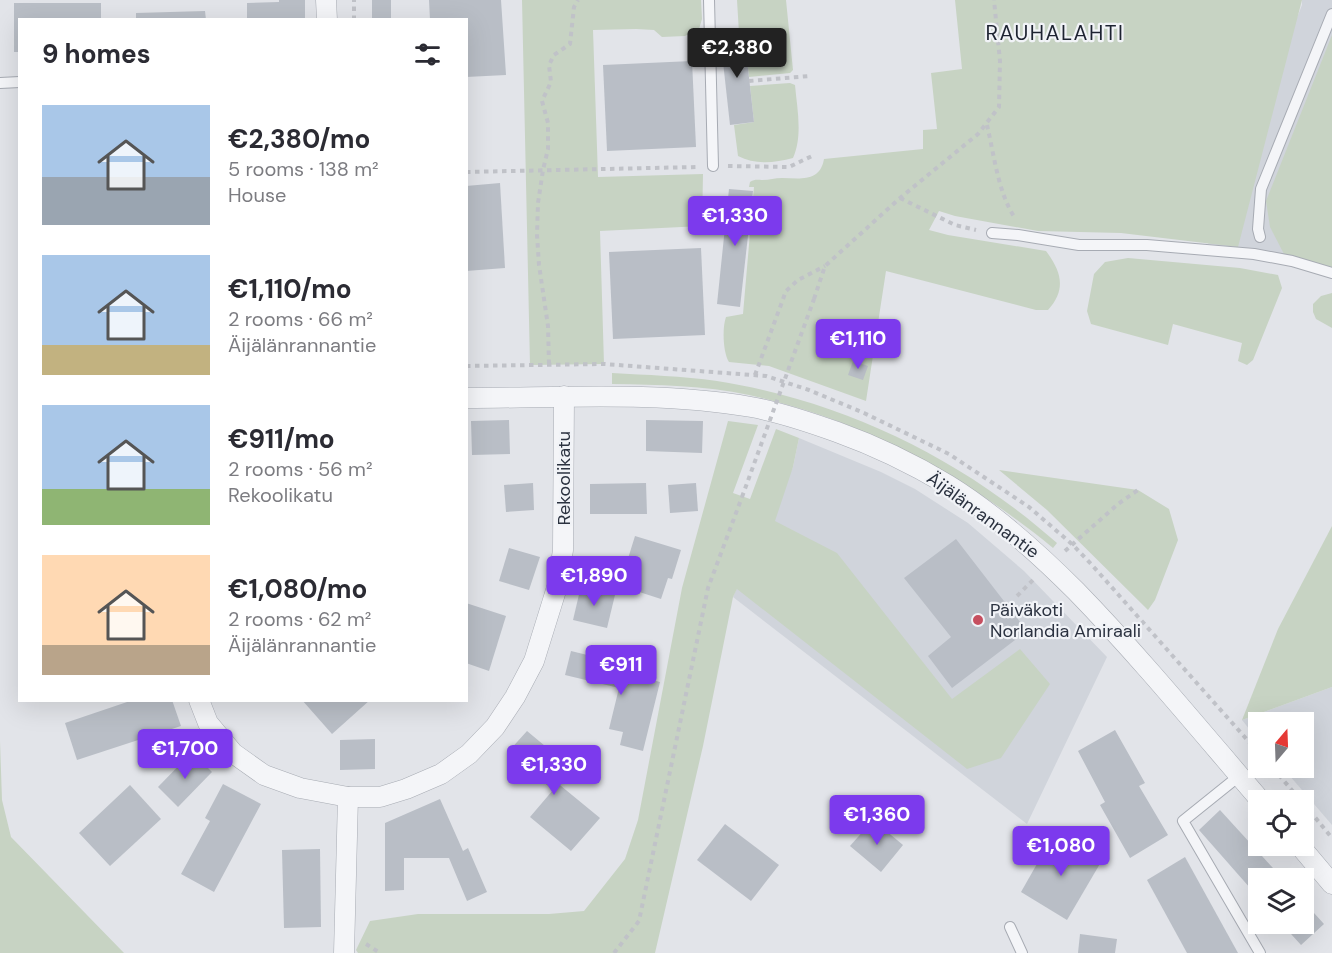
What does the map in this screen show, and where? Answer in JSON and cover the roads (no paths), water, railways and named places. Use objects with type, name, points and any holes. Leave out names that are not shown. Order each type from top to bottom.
[{"type":"street","points":[[326,0],[327,18]]},
{"type":"street","name":"Äijälänrannantie","points":[[468,398],[564,396],[694,399],[752,407],[805,420],[856,439],[907,462],[950,487],[1018,537],[1049,564],[1101,617],[1251,790]]},
{"type":"street","name":"Rekoolikatu","points":[[200,702],[208,723],[233,753],[264,775],[300,788],[348,797],[380,797],[441,774],[469,754],[495,727],[515,698],[534,661],[558,584],[563,550],[564,396]]},
{"type":"street","points":[[344,953],[348,797]]},
{"type":"street","points":[[1308,856],[1332,884]]},
{"type":"lane","points":[[709,0],[713,166]]},
{"type":"lane","points":[[1260,237],[1258,229],[1261,189],[1332,14]]},
{"type":"lane","points":[[0,84],[18,82]]},
{"type":"lane","points":[[992,233],[1079,244],[1203,249],[1254,254],[1292,261],[1332,273]]},
{"type":"lane","points":[[1239,776],[1184,821],[1260,952]]},
{"type":"lane","points":[[1010,927],[1022,953]]},
{"type":"place","name":"Päiväkoti Norlandia Amiraali","points":[[978,620]]},
{"type":"district","name":"RAUHALAHTI","points":[[1055,33]]}]
